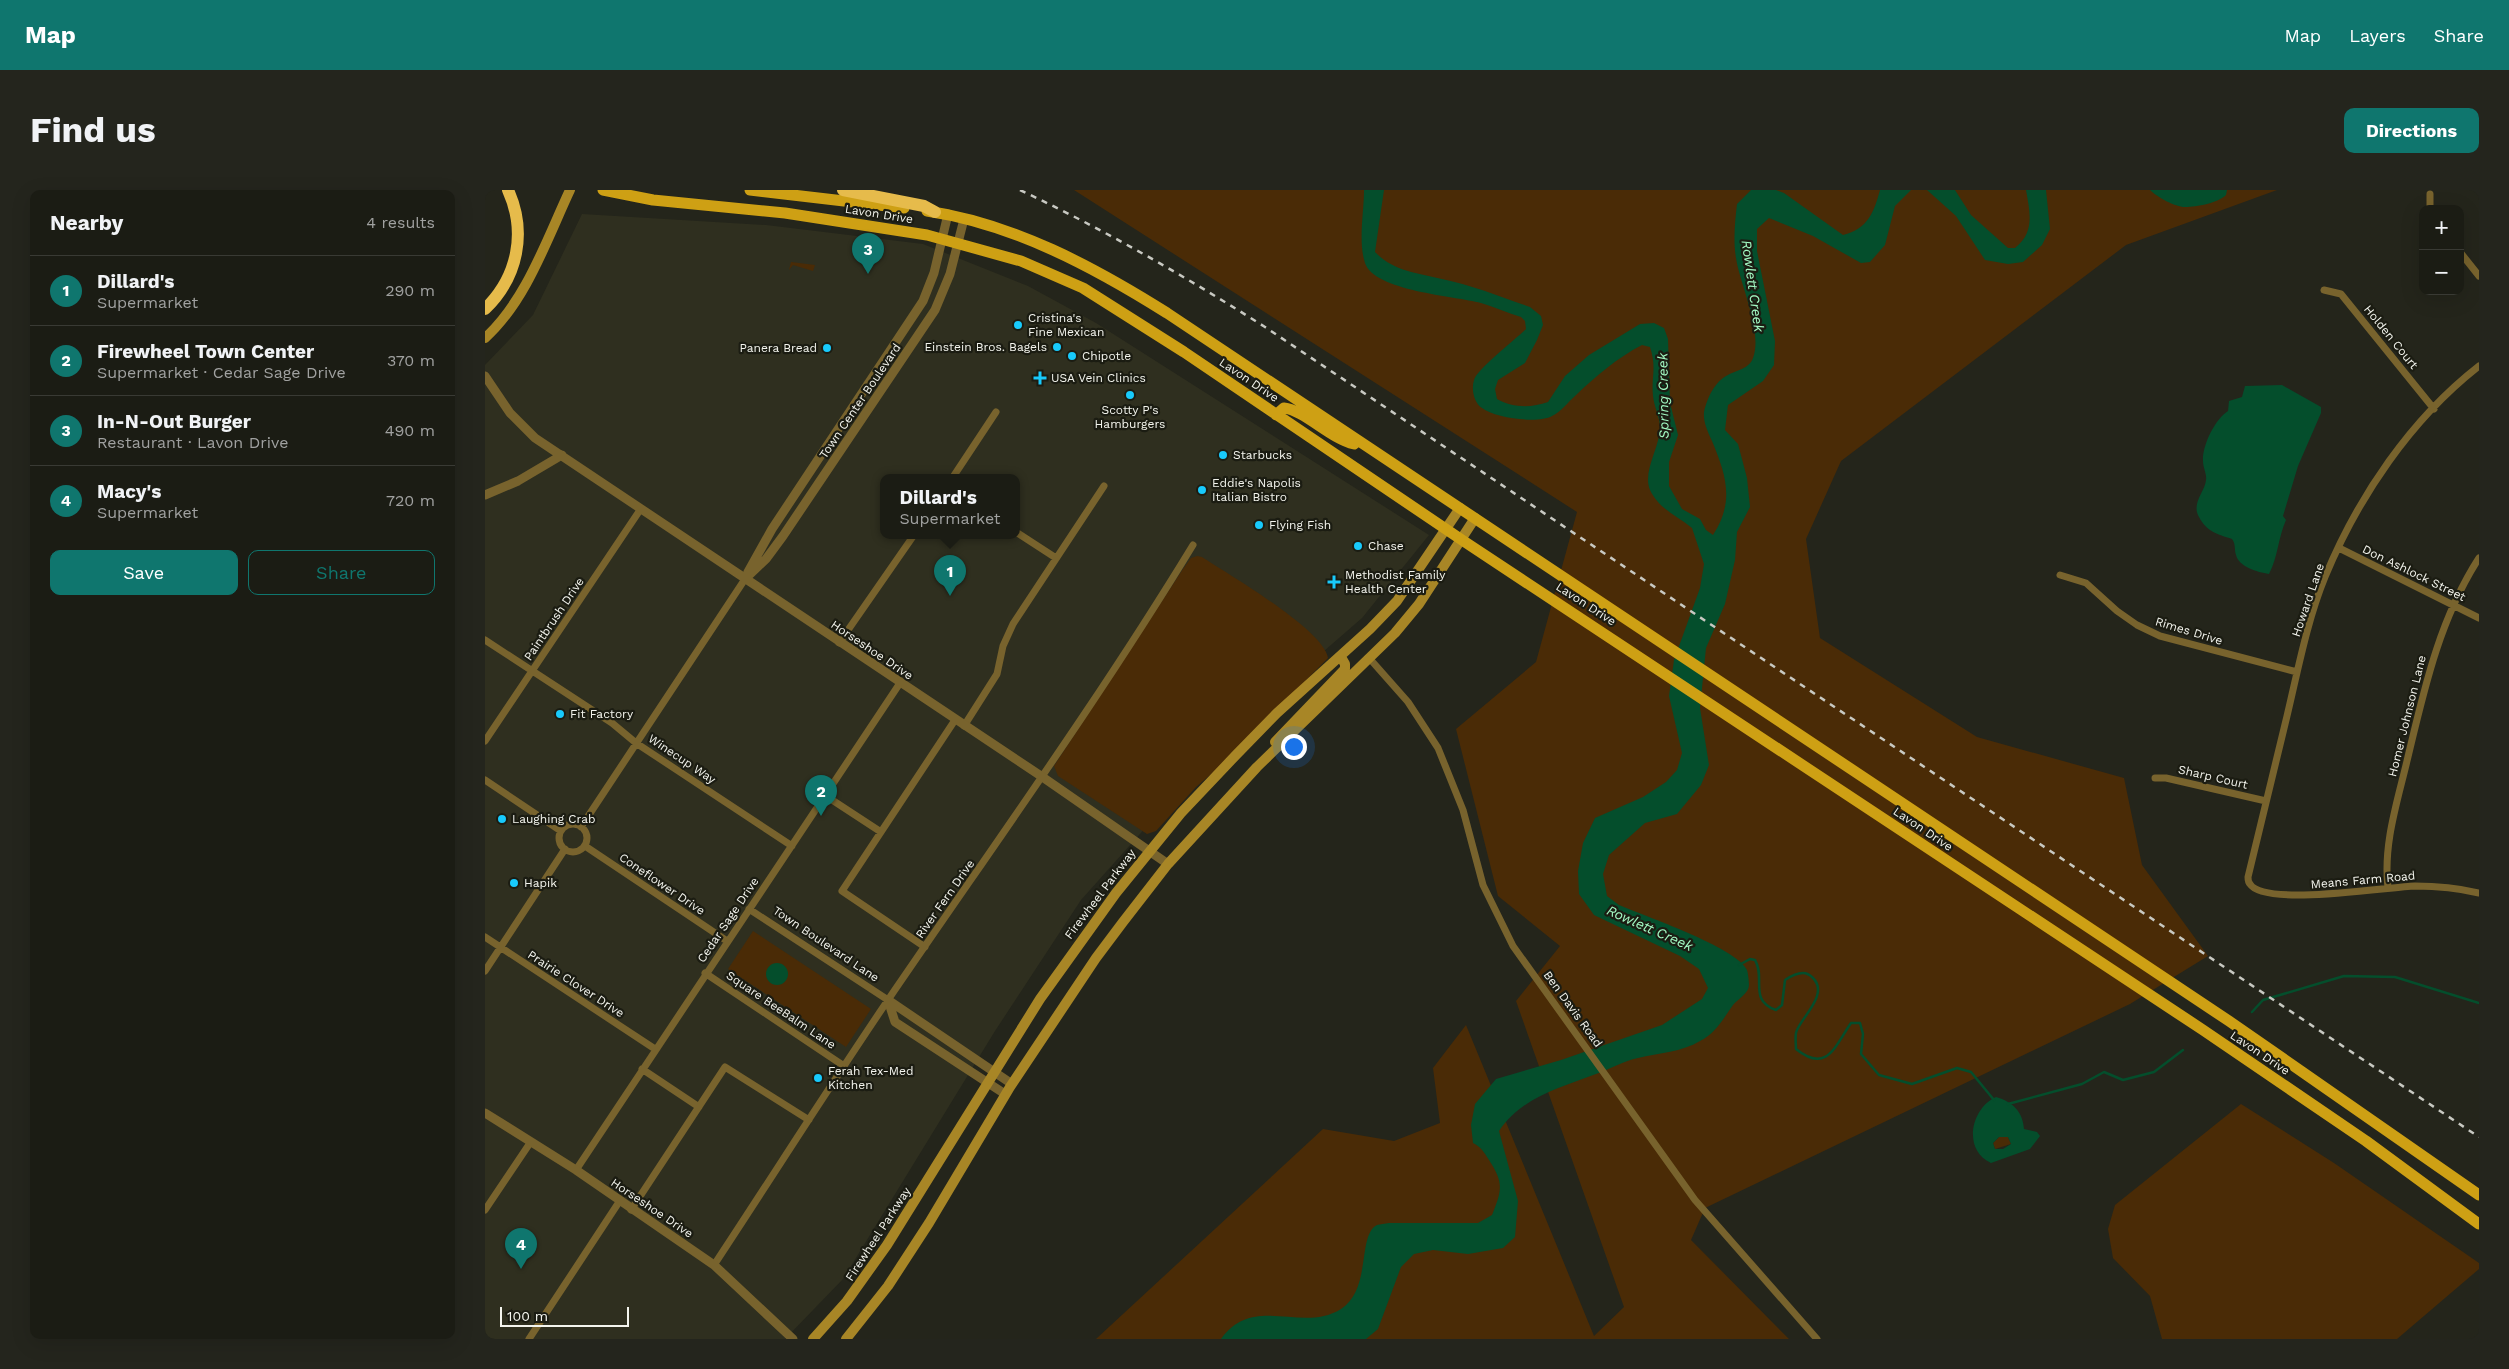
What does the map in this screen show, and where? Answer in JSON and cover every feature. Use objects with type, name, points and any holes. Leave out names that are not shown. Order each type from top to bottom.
[{"type":"highway","points":[[485,309],[503,288],[516,256],[518,220],[508,190]]},
{"type":"highway","points":[[843,190],[924,206],[935,212]]},
{"type":"main road","points":[[485,338],[508,314],[519,297],[570,190]]},
{"type":"main road","name":"Lavon Drive","points":[[603,190],[653,200],[785,213],[877,226],[943,239],[1021,261],[1083,288],[1184,352],[1462,540],[2203,1030],[2366,1141],[2479,1224]]},
{"type":"main road","name":"Lavon Drive","points":[[750,190],[948,214],[1047,247],[1100,272],[1191,329],[2229,1021],[2479,1195]]},
{"type":"main road","points":[[1276,415],[1284,408],[1292,410],[1346,442],[1367,447]]},
{"type":"main road","name":"Firewheel Parkway","points":[[813,1339],[847,1301],[887,1245],[987,1082],[1069,956],[1150,850],[1181,813],[1277,713],[1341,656],[1397,602],[1460,508]]},
{"type":"main road","points":[[846,1339],[888,1286],[929,1223],[1005,1094],[1096,958],[1168,864],[1257,767],[1370,659],[1419,604],[1475,518]]},
{"type":"main road","points":[[1257,767],[1280,735],[1345,669],[1341,656]]},
{"type":"street","points":[[2430,194],[2430,205]]},
{"type":"street","name":"Town Center Boulevard","points":[[581,826],[745,579],[773,529],[923,301],[930,287],[948,214]]},
{"type":"street","name":"Town Center Boulevard","points":[[745,579],[766,559],[783,536],[935,310],[950,274],[964,219]]},
{"type":"street","points":[[2464,257],[2479,276]]},
{"type":"street","name":"Holden Court","points":[[2324,290],[2341,294],[2434,409]]},
{"type":"street","name":"Howard Lane","points":[[2250,885],[2248,877],[2297,672],[2325,578],[2362,503],[2388,462],[2434,409],[2479,366]]},
{"type":"street","name":"Horseshoe Drive","points":[[485,376],[510,413],[535,438],[839,643],[1041,776],[1168,864]]},
{"type":"street","points":[[955,474],[996,412]]},
{"type":"street","points":[[485,495],[518,481],[562,455]]},
{"type":"street","points":[[964,726],[997,674],[1003,646],[1013,624],[1104,486]]},
{"type":"street","name":"Paintbrush Drive","points":[[485,741],[640,510]]},
{"type":"street","points":[[1020,535],[1056,558]]},
{"type":"street","points":[[839,643],[910,539]]},
{"type":"street","name":"River Fern Drive","points":[[714,1265],[888,1000],[1155,606],[1193,545]]},
{"type":"street","name":"Don Ashlock Street","points":[[2339,548],[2479,618]]},
{"type":"street","name":"Homer Johnson Lane","points":[[2388,888],[2386,871],[2389,836],[2429,672],[2439,639],[2453,605],[2464,581],[2479,558]]},
{"type":"street","name":"Rimes Drive","points":[[2060,575],[2086,583],[2117,611],[2137,625],[2160,636],[2297,672]]},
{"type":"street","name":"Winecup Way","points":[[485,640],[613,723],[636,743],[792,846]]},
{"type":"street","name":"Ben Davis Road","points":[[1370,659],[1408,702],[1438,748],[1460,802],[1477,865],[1490,902],[1513,946],[1695,1200],[1817,1339]]},
{"type":"street","name":"Cedar Sage Drive","points":[[576,1170],[705,973],[826,796],[900,683]]},
{"type":"street","points":[[925,947],[842,891],[955,720]]},
{"type":"street","name":"Sharp Court","points":[[2155,778],[2166,778],[2266,801]]},
{"type":"street","points":[[485,780],[561,831]]},
{"type":"street","points":[[826,796],[881,832]]},
{"type":"street","points":[[570,824],[581,826],[587,838],[585,846],[573,852],[565,849],[559,839],[561,831],[570,824]]},
{"type":"street","name":"Coneflower Drive","points":[[585,846],[727,941]]},
{"type":"street","points":[[485,971],[565,849]]},
{"type":"street","name":"Means Farm Road","points":[[2250,885],[2256,890],[2283,895],[2311,896],[2388,888],[2440,887],[2479,893]]},
{"type":"street","name":"Town Boulevard Lane","points":[[749,909],[1012,1084]]},
{"type":"street","name":"Prairie Clover Drive","points":[[485,937],[655,1049]]},
{"type":"street","name":"Square BeeBalm Lane","points":[[705,973],[844,1066]]},
{"type":"street","points":[[888,1000],[895,1022],[1005,1094]]},
{"type":"street","points":[[631,1210],[725,1068],[809,1120]]},
{"type":"street","points":[[642,1069],[699,1106]]},
{"type":"street","name":"Horseshoe Drive","points":[[485,1113],[530,1143],[576,1170],[619,1202],[714,1265],[793,1339]]},
{"type":"street","points":[[485,1210],[530,1143]]},
{"type":"street","points":[[529,1339],[619,1202]]},
{"type":"shaded area","points":[[1074,190],[2277,190],[2126,245],[1841,461],[1806,539],[1820,638],[1977,737],[2124,778],[2142,865],[2208,956],[2130,1004],[1705,1208],[1691,1240],[1789,1339],[1096,1339],[1323,1129],[1394,1141],[1440,1123],[1433,1068],[1466,1025],[1594,1336],[1624,1307],[1516,1001],[1560,946],[1498,896],[1456,729],[1536,662],[1577,512]]},
{"type":"shaded area","points":[[582,214],[766,225],[923,244],[1028,286],[1096,323],[1429,535],[1362,618],[1231,732],[1081,900],[995,1031],[843,1279],[785,1339],[485,1339],[485,365],[533,315]]},
{"type":"shaded area","points":[[791,262],[815,265],[813,271],[793,265],[789,270]]},
{"type":"shaded area","points":[[1202,557],[1232,576],[1293,618],[1323,646],[1328,658],[1224,763],[1196,787],[1156,831],[1147,834],[1058,776],[1054,766],[1183,569],[1191,558]]},
{"type":"shaded area","points":[[753,931],[871,1009],[846,1047],[728,969]]},
{"type":"shaded area","points":[[2241,1104],[2334,1163],[2479,1263],[2479,1269],[2397,1339],[2162,1339],[2150,1296],[2113,1258],[2108,1229],[2115,1205]]},
{"type":"shaded area","points":[[1999,1137],[2008,1137],[2011,1144],[1995,1149],[1993,1143]]},
{"type":"water","points":[[1364,190],[1384,190],[1375,252],[1382,258],[1406,270],[1464,285],[1530,307],[1541,316],[1543,325],[1525,363],[1498,380],[1495,389],[1497,399],[1503,402],[1522,406],[1548,402],[1565,376],[1589,355],[1640,324],[1654,323],[1664,328],[1668,339],[1670,403],[1678,435],[1669,462],[1669,486],[1682,509],[1700,519],[1706,530],[1713,535],[1724,511],[1726,488],[1721,465],[1705,423],[1704,412],[1709,396],[1715,386],[1731,373],[1749,365],[1753,358],[1755,347],[1753,322],[1738,269],[1735,251],[1737,204],[1751,190],[1776,190],[1784,193],[1843,235],[1858,229],[1869,218],[1880,190],[1911,190],[1895,206],[1885,245],[1870,262],[1861,263],[1813,236],[1769,218],[1757,229],[1757,251],[1775,341],[1774,365],[1763,381],[1728,405],[1725,430],[1738,444],[1747,478],[1750,507],[1737,532],[1735,560],[1725,604],[1706,648],[1700,708],[1709,765],[1701,785],[1677,814],[1645,823],[1609,855],[1603,874],[1607,896],[1619,905],[1708,942],[1739,961],[1747,970],[1749,988],[1733,1005],[1715,1030],[1706,1038],[1678,1050],[1627,1061],[1555,1089],[1530,1102],[1508,1119],[1499,1131],[1518,1201],[1515,1237],[1503,1248],[1468,1254],[1433,1250],[1414,1254],[1401,1267],[1378,1329],[1366,1339],[1221,1339],[1234,1326],[1248,1318],[1278,1316],[1310,1318],[1326,1316],[1341,1309],[1351,1300],[1357,1289],[1367,1240],[1371,1231],[1377,1225],[1389,1223],[1478,1223],[1492,1215],[1498,1199],[1499,1181],[1486,1155],[1473,1143],[1471,1125],[1475,1104],[1496,1079],[1561,1060],[1662,1025],[1702,999],[1708,988],[1699,969],[1680,956],[1594,915],[1579,894],[1578,871],[1583,843],[1595,818],[1643,797],[1666,782],[1677,770],[1682,753],[1669,696],[1674,660],[1700,588],[1704,564],[1692,528],[1658,502],[1648,483],[1648,475],[1660,434],[1653,396],[1653,367],[1650,347],[1642,345],[1615,362],[1552,416],[1537,420],[1527,420],[1488,412],[1479,406],[1475,399],[1474,380],[1489,362],[1526,329],[1525,321],[1521,317],[1481,303],[1399,286],[1383,280],[1372,272],[1365,263],[1362,246]]},
{"type":"water","points":[[1927,190],[1955,190],[1971,215],[2008,248],[2015,248],[2026,235],[2028,229],[2030,214],[2026,190],[2046,190],[2050,229],[2042,245],[2023,262],[2008,264],[1985,260],[1956,216]]},
{"type":"water","points":[[2150,190],[2227,190],[2226,195],[2218,200],[2185,207],[2166,201]]},
{"type":"water","points":[[2282,385],[2321,407],[2321,413],[2298,466],[2283,516],[2286,520],[2269,574],[2254,570],[2241,563],[2236,555],[2232,539],[2217,534],[2202,522],[2197,512],[2197,502],[2206,480],[2203,455],[2207,441],[2218,420],[2228,411],[2229,401],[2242,397],[2245,386]]},
{"type":"water","points":[[777,963],[785,966],[788,974],[785,982],[777,985],[769,982],[766,974],[769,966]]},
{"type":"water","points":[[1996,1097],[2016,1109],[2022,1118],[2024,1129],[2037,1132],[2040,1136],[2030,1149],[1991,1163],[1982,1157],[1976,1149],[1973,1129],[1976,1119],[1987,1102]],"holes":[[[1999,1137],[2008,1137],[2011,1144],[2003,1149],[1995,1149],[1993,1143]]]},
{"type":"waterway","points":[[1739,965],[1750,959],[1755,960],[1758,967],[1759,988],[1762,1000],[1776,1010],[1782,1005],[1785,980],[1800,973],[1807,974],[1813,978],[1817,985],[1816,999],[1798,1027],[1796,1035],[1796,1049],[1807,1056],[1815,1059],[1823,1058],[1835,1048],[1851,1023],[1860,1023],[1863,1034],[1861,1054],[1879,1075],[1912,1084],[1957,1068],[1971,1072],[1994,1100]]},
{"type":"waterway","points":[[2252,1012],[2263,1000],[2344,976],[2395,977],[2479,1003]]},
{"type":"waterway","points":[[2008,1104],[2082,1084],[2104,1072],[2123,1080],[2154,1072],[2183,1050]]},
{"type":"railway","points":[[1020,190],[1083,221],[1145,255],[1265,327],[2479,1137]]},
{"type":"place","name":"In-N-Out Burger","points":[[868,274]]},
{"type":"place","name":"Cristina's Fine Mexican","points":[[1018,325]]},
{"type":"place","name":"Einstein Bros. Bagels","points":[[1057,347]]},
{"type":"place","name":"Panera Bread","points":[[827,348]]},
{"type":"place","name":"Chipotle","points":[[1072,356]]},
{"type":"place","name":"USA Vein Clinics","points":[[1040,378]]},
{"type":"place","name":"Scotty P's Hamburgers","points":[[1130,395]]},
{"type":"place","name":"Starbucks","points":[[1223,455]]},
{"type":"place","name":"Eddie's Napolis Italian Bistro","points":[[1202,490]]},
{"type":"place","name":"Flying Fish","points":[[1259,525]]},
{"type":"place","name":"Chase","points":[[1358,546]]},
{"type":"place","name":"Methodist Family Health Center","points":[[1334,582]]},
{"type":"place","name":"Dillard's","points":[[950,596]]},
{"type":"place","name":"Fit Factory","points":[[560,714]]},
{"type":"place","name":"Firewheel Town Center","points":[[821,816]]},
{"type":"place","name":"Laughing Crab","points":[[502,819]]},
{"type":"place","name":"Hapik","points":[[514,883]]},
{"type":"place","name":"Ferah Tex-Med Kitchen","points":[[818,1078]]},
{"type":"place","name":"Macy's","points":[[521,1269]]},
{"type":"water label","name":"Rowlett Creek","points":[[1753,286]]},
{"type":"water label","name":"Spring Creek","points":[[1663,396]]},
{"type":"water label","name":"Rowlett Creek","points":[[1650,928]]}]
